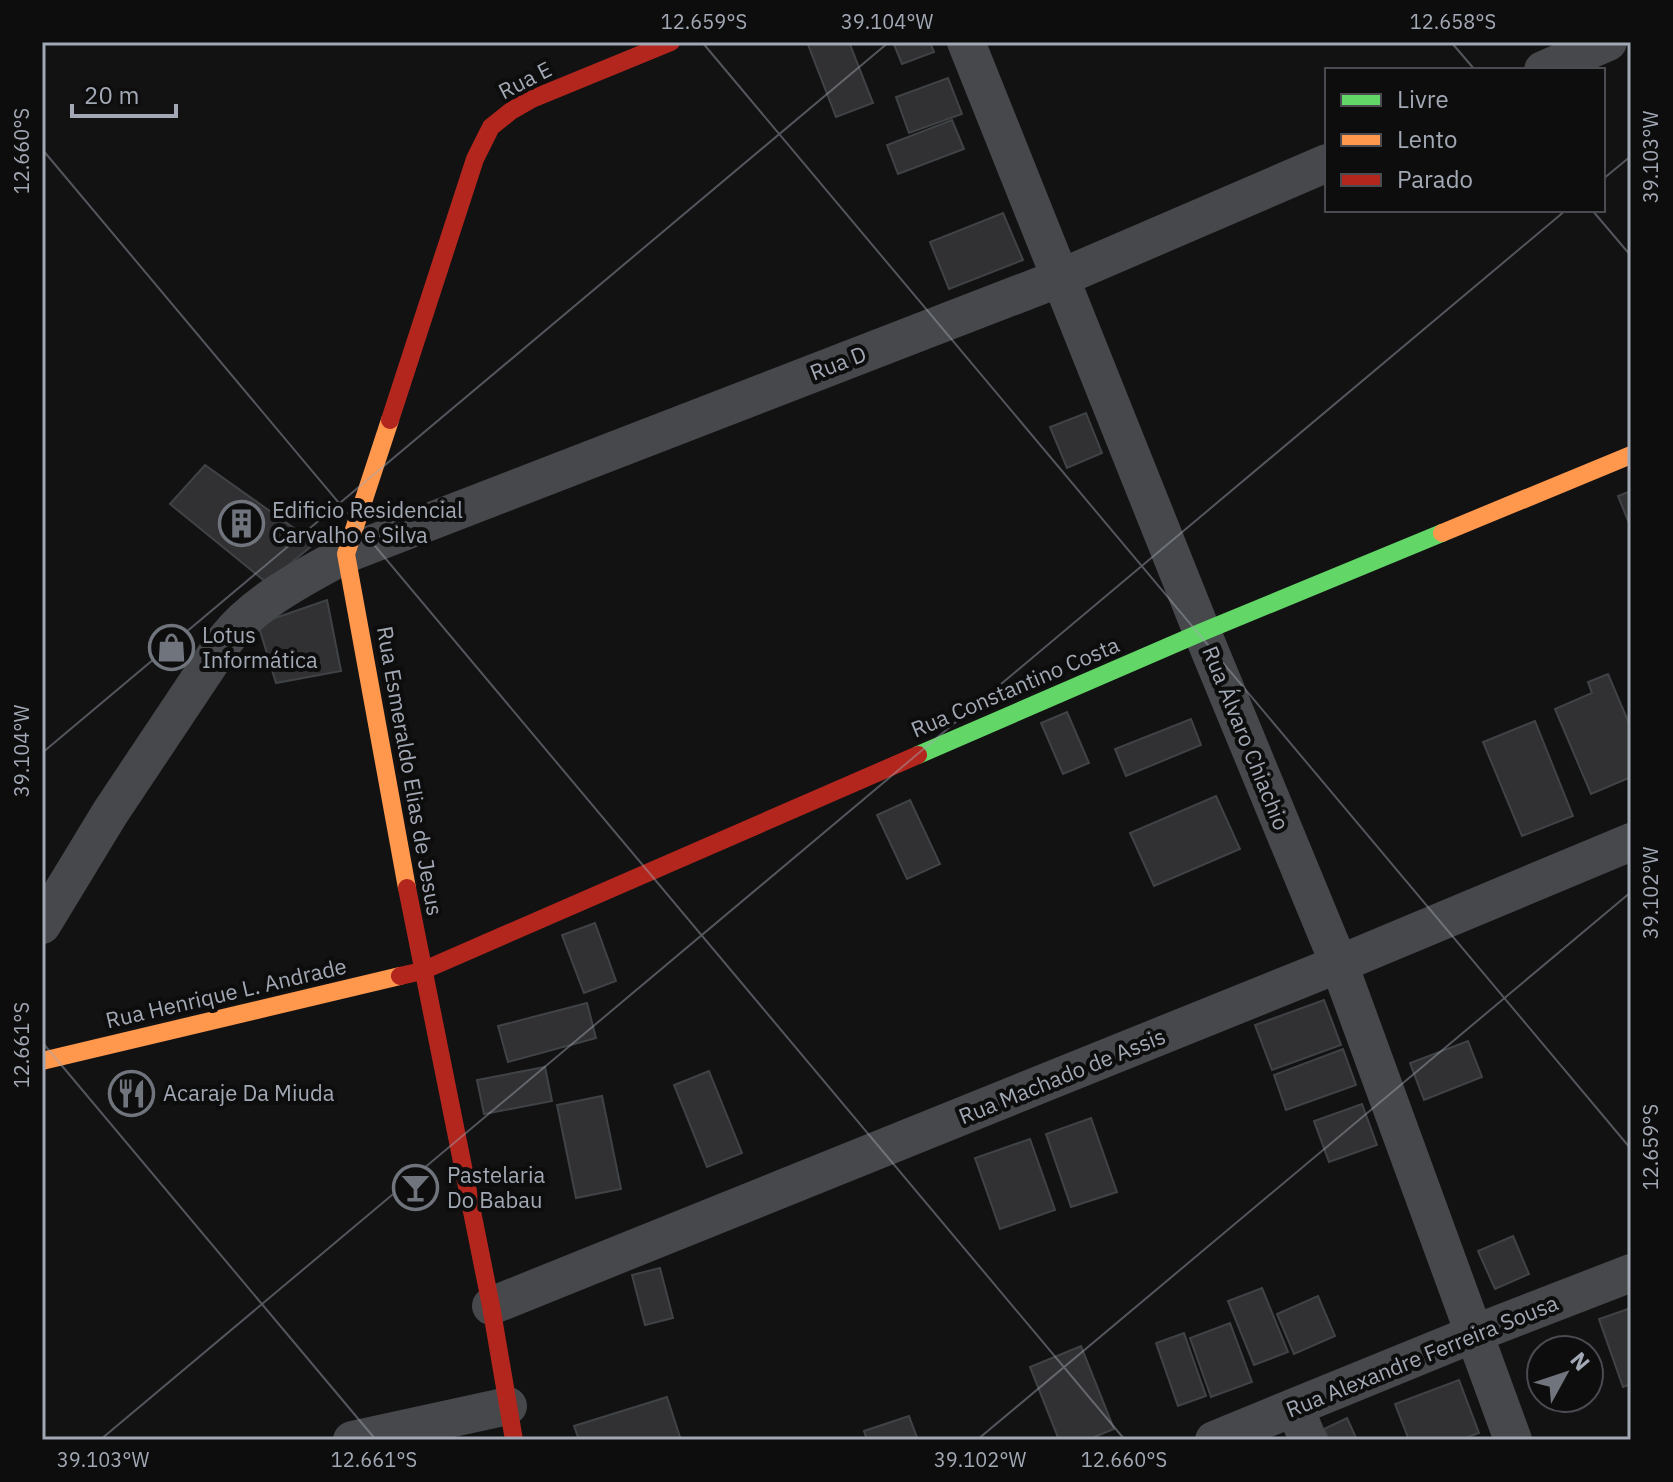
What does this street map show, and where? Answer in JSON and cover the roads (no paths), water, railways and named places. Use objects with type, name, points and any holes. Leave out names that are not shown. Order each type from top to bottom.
[{"type":"street","name":"Rua E","points":[[491,127],[532,99],[671,42]]},
{"type":"street","name":"Rua Álvaro Chiachio","points":[[966,42],[1202,632],[1339,964],[1513,1440]]},
{"type":"street","points":[[1548,68],[1608,42]]},
{"type":"street","name":"Rua Esmeraldo Elias de Jesus","points":[[491,127],[475,159],[346,554],[422,971],[491,1306],[511,1423]]},
{"type":"street","name":"Rua D","points":[[42,925],[110,813],[240,622],[271,597],[346,554],[1060,278],[1325,164]]},
{"type":"street","name":"Rua Constantino Costa","points":[[422,971],[1202,632],[1631,455]]},
{"type":"street","name":"Rua Machado de Assis","points":[[491,1306],[1339,964],[1631,842]]},
{"type":"street","name":"Rua Henrique L. Andrade","points":[[42,1061],[422,971]]},
{"type":"street","name":"Rua Alexandre Ferreira Sousa","points":[[1214,1440],[1302,1424],[1476,1333],[1631,1273]]},
{"type":"street","points":[[352,1440],[511,1423]]},
{"type":"place","name":"Edificio Residencial Carvalho e Silva","points":[[241,523]]},
{"type":"place","name":"Lotus Informática","points":[[171,648]]},
{"type":"place","name":"Acaraje Da Miuda","points":[[132,1093]]},
{"type":"place","name":"Pastelaria Do Babau","points":[[416,1188]]}]
